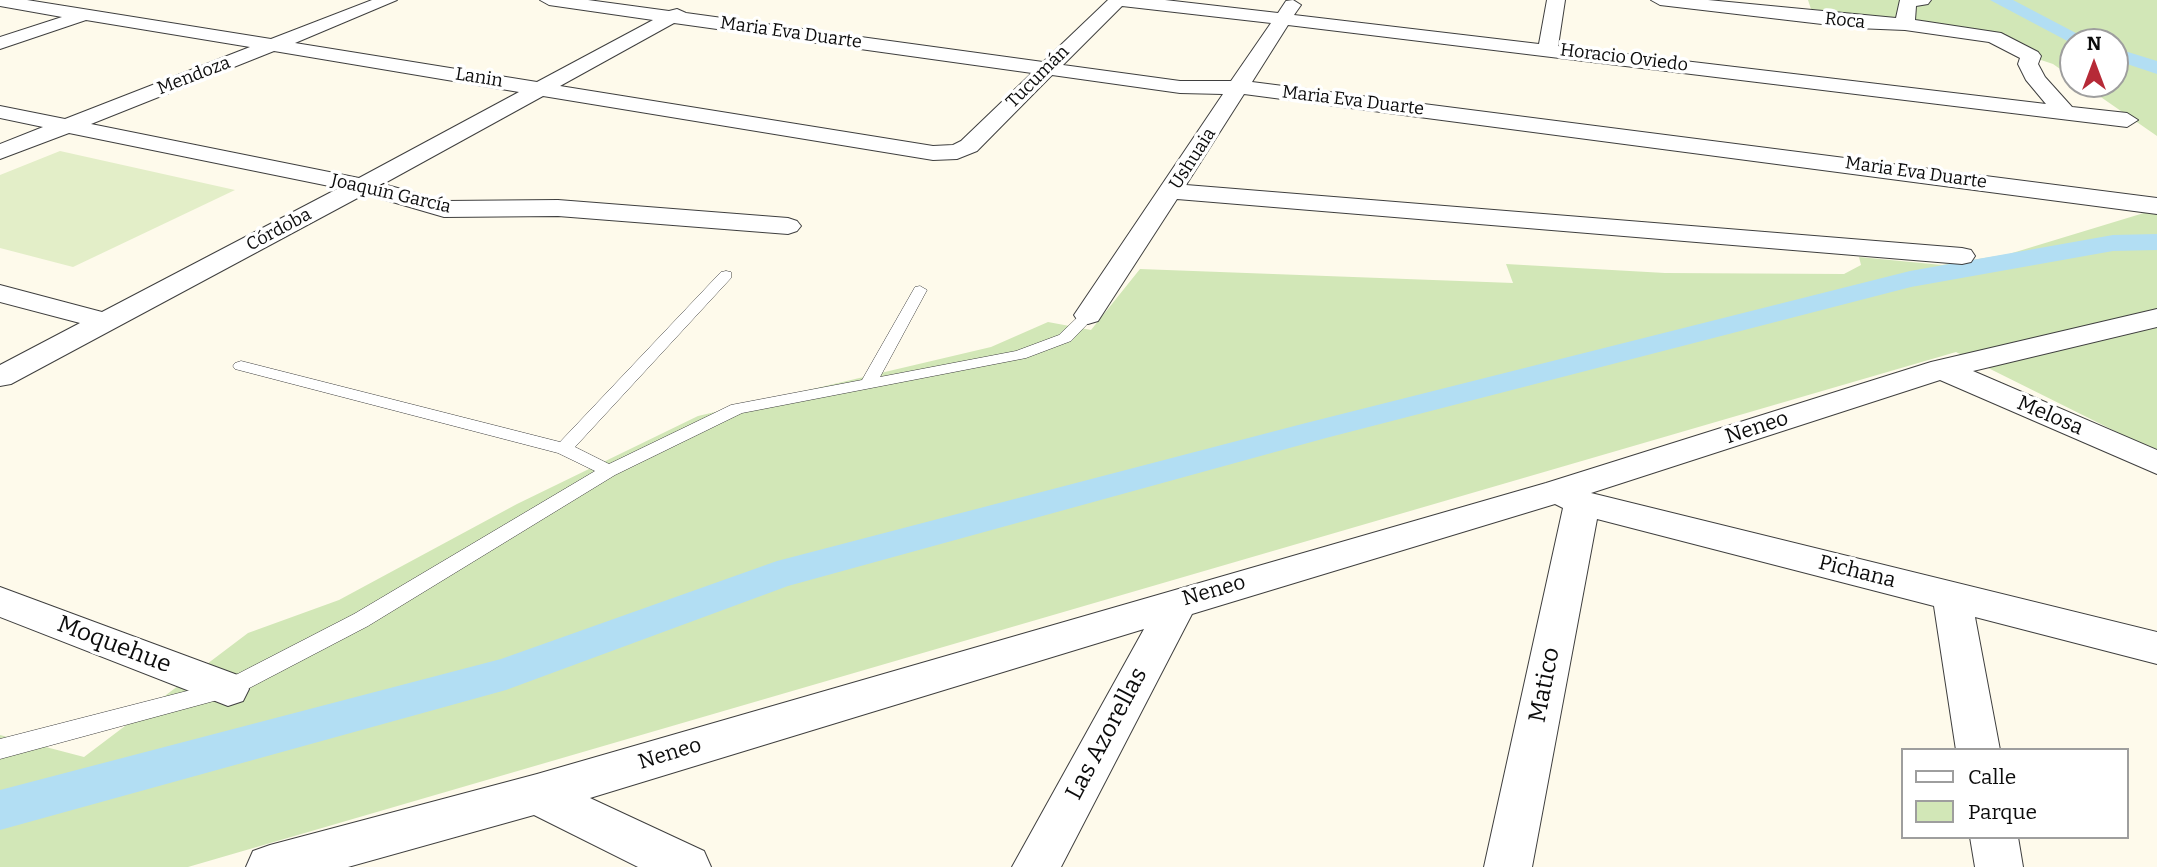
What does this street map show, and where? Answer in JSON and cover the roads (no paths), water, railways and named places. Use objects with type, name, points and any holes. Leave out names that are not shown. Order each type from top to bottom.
[{"type":"street","name":"Mendoza","points":[[0,152],[388,0]]},
{"type":"street","name":"Maria Eva Duarte","points":[[549,0],[1180,87],[1239,88],[2157,206]]},
{"type":"street","name":"Córdoba","points":[[0,376],[704,0]]},
{"type":"street","name":"Horacio Oviedo","points":[[1119,0],[2127,120]]},
{"type":"street","name":"Tucumán","points":[[957,152],[968,146],[1119,0]]},
{"type":"street","name":"Ushuaia","points":[[1088,316],[1295,0]]},
{"type":"street","points":[[1548,49],[1556,0]]},
{"type":"street","name":"Roca","points":[[1660,0],[1856,22],[1905,24],[1994,37],[2031,56],[2028,64],[2036,80],[2065,112]]},
{"type":"street","points":[[1905,24],[1907,2],[1922,0]]},
{"type":"street","name":"Lanin","points":[[0,1],[933,153],[957,152]]},
{"type":"street","points":[[0,43],[120,4]]},
{"type":"street","name":"Joaquín García","points":[[0,112],[359,185],[444,209],[558,208],[788,226]]},
{"type":"street","points":[[1171,191],[1962,256]]},
{"type":"street","points":[[0,293],[104,321]]},
{"type":"street","name":"Neneo","points":[[271,867],[537,794],[1179,601],[1570,497],[1942,369],[2157,318]]},
{"type":"street","name":"Melosa","points":[[1942,369],[2157,463]]},
{"type":"street","name":"Pichana","points":[[1570,497],[2157,648]]},
{"type":"street","name":"Matico","points":[[1508,867],[1570,497]]},
{"type":"street","points":[[1952,596],[1978,748]]},
{"type":"street","name":"Moquehue","points":[[0,601],[228,689]]},
{"type":"street","name":"Las Azorellas","points":[[1036,867],[1179,601]]},
{"type":"street","points":[[537,794],[687,867]]},
{"type":"street","points":[[1994,839],[1999,867]]},
{"type":"lane","points":[[564,449],[726,275]]},
{"type":"lane","points":[[868,384],[920,290]]},
{"type":"lane","points":[[0,749],[228,689],[361,620],[609,471],[737,409],[1020,355],[1065,338],[1088,316]]},
{"type":"lane","points":[[241,366],[564,449],[609,471]]},
{"type":"waterway","points":[[1999,0],[2059,30]]},
{"type":"waterway","points":[[2129,59],[2157,68]]},
{"type":"waterway","points":[[0,810],[506,674],[777,575],[1314,431],[1910,279],[2113,243],[2157,242]]}]
